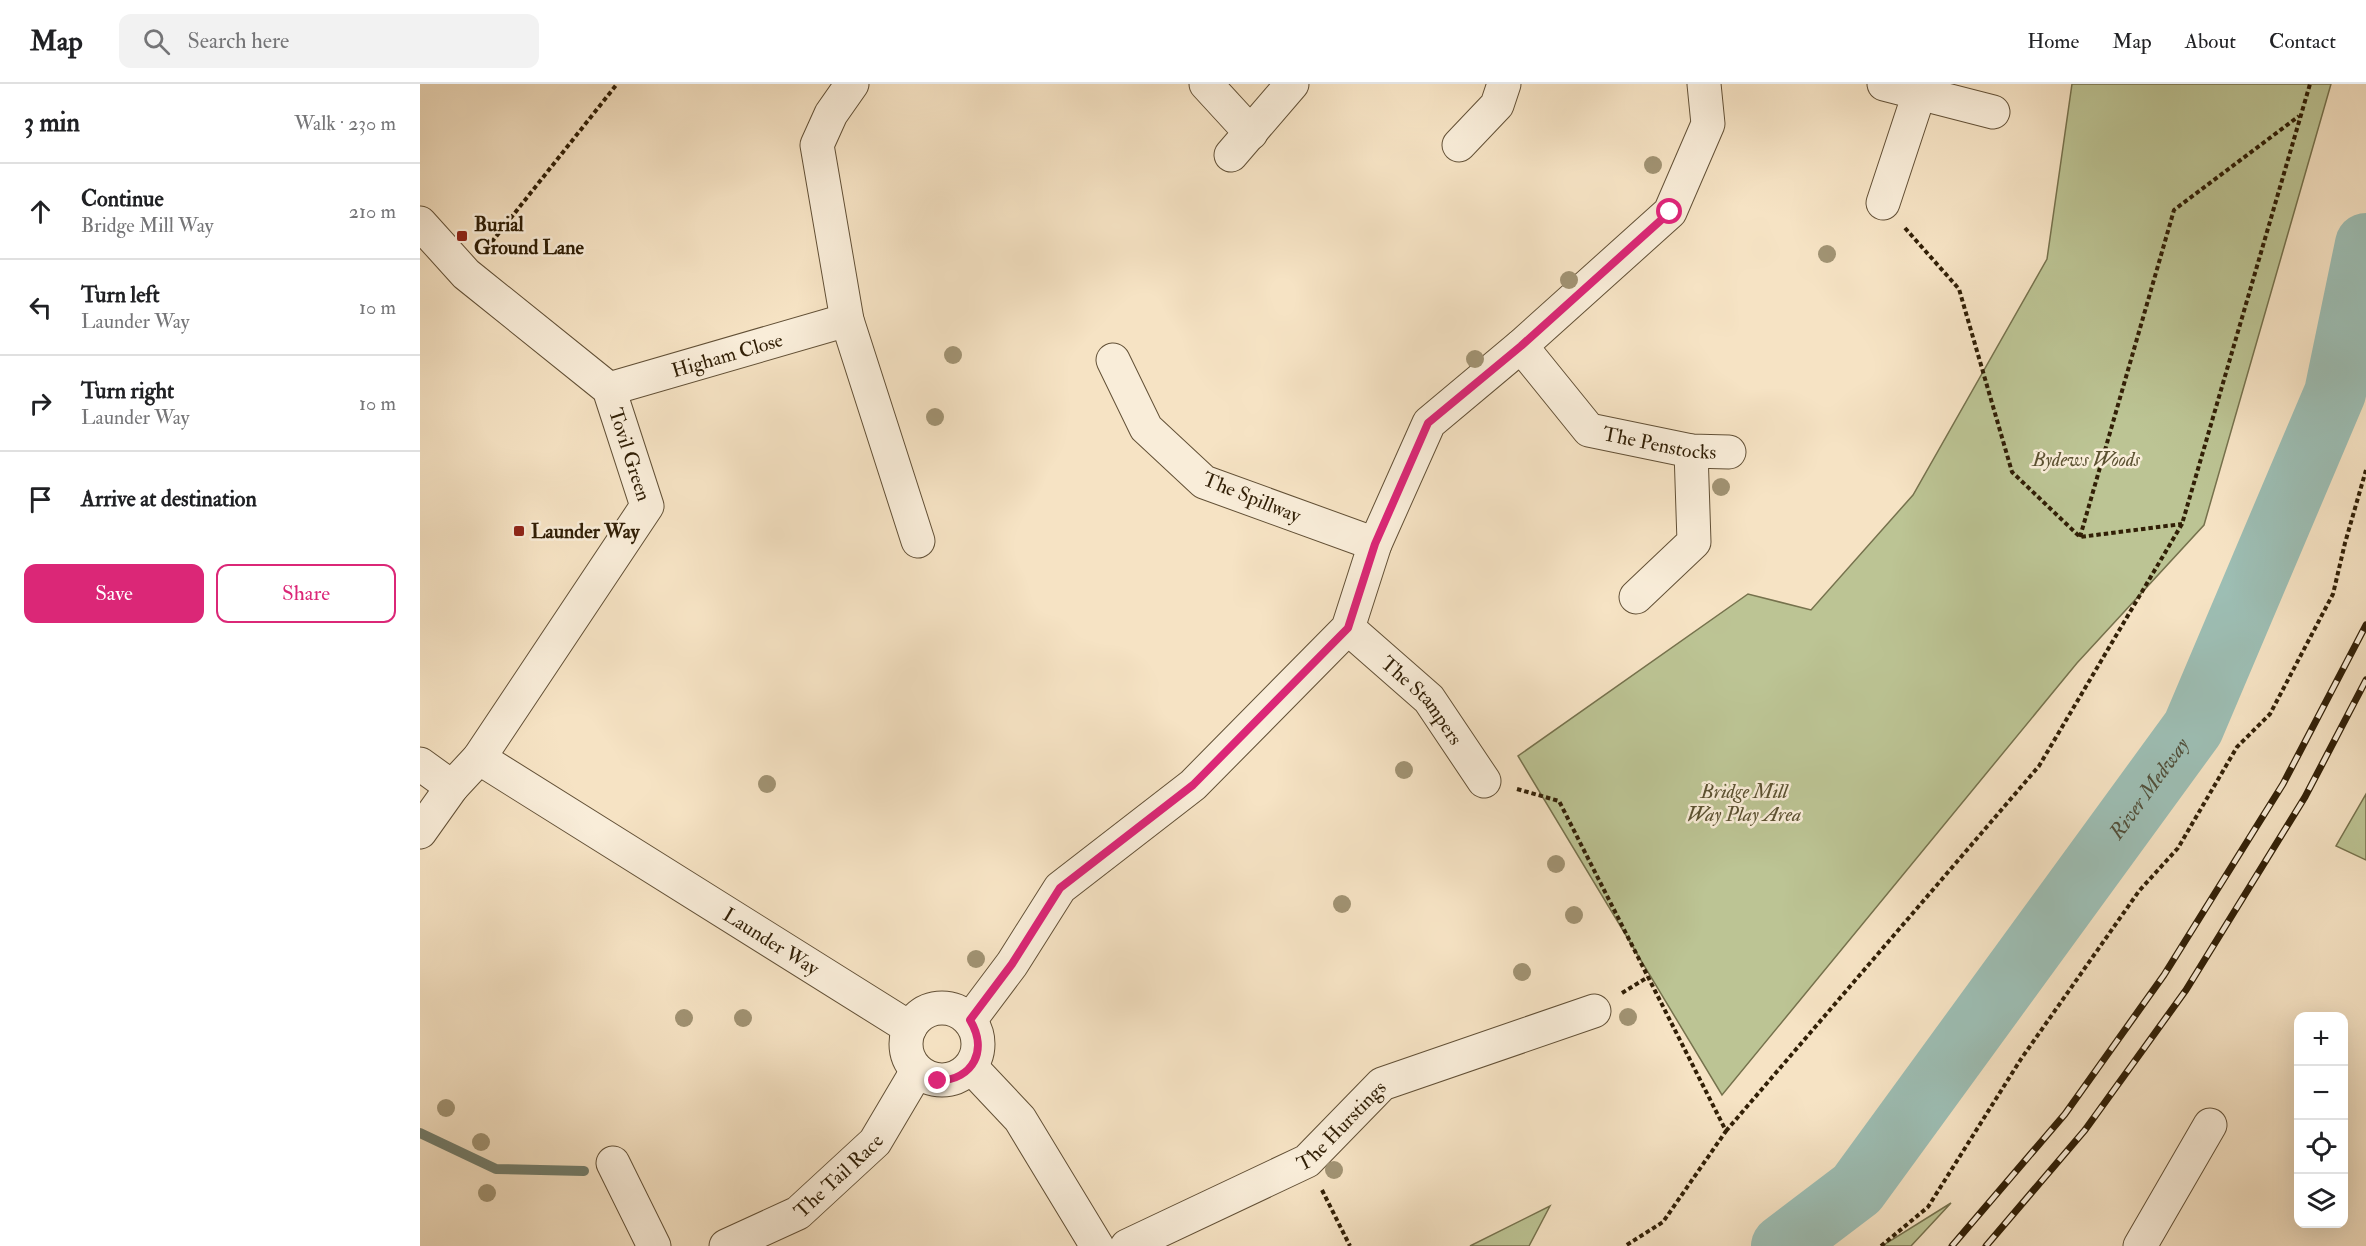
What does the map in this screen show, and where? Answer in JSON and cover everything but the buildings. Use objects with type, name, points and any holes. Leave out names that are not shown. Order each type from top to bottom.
[{"type":"street","points":[[852,84],[831,114],[817,145],[847,320],[918,541]]},
{"type":"street","points":[[1206,84],[1241,144],[1292,84]]},
{"type":"street","points":[[1459,145],[1497,105],[1504,84]]},
{"type":"street","points":[[970,1020],[1012,964],[1060,888],[1193,785],[1348,628],[1375,544],[1428,423],[1521,346],[1670,212],[1708,124],[1704,84]]},
{"type":"street","points":[[1884,84],[1993,112]]},
{"type":"street","points":[[1883,203],[1918,94]]},
{"type":"street","name":"Tovil Green","points":[[420,223],[466,274],[609,389],[647,506],[479,758]]},
{"type":"street","name":"Higham Close","points":[[609,389],[847,320]]},
{"type":"street","name":"The Penstocks","points":[[1521,346],[1589,430],[1691,451],[1729,452]]},
{"type":"street","name":"The Spillway","points":[[1113,360],[1146,428],[1204,482],[1375,544]]},
{"type":"street","points":[[1636,597],[1694,542],[1691,451]]},
{"type":"street","name":"The Stampers","points":[[1348,628],[1430,699],[1484,781]]},
{"type":"street","points":[[420,832],[452,787],[479,758]]},
{"type":"street","name":"Launder Way","points":[[479,758],[910,1028]]},
{"type":"street","points":[[420,764],[452,787]]},
{"type":"street","points":[[937,1008],[954,1010],[970,1020],[977,1031],[979,1043],[977,1056],[971,1067],[962,1075],[950,1080],[938,1081],[927,1078],[917,1071],[906,1051],[910,1028],[916,1019],[937,1008]]},
{"type":"street","name":"The Hurstings","points":[[1127,1246],[1307,1161],[1382,1084],[1594,1011]]},
{"type":"street","points":[[971,1067],[1020,1119],[1097,1246]]},
{"type":"street","name":"The Tail Race","points":[[726,1246],[798,1213],[807,1205],[875,1142],[917,1071]]},
{"type":"street","points":[[2140,1246],[2210,1125]]},
{"type":"street","points":[[613,1163],[654,1246]]},
{"type":"path","points":[[466,274],[617,84]]},
{"type":"path","points":[[1624,1246],[1663,1222],[1726,1131],[2039,766],[2182,524],[2310,84]]},
{"type":"path","points":[[2080,537],[2174,210],[2300,115]]},
{"type":"path","points":[[1883,203],[1959,289],[2012,472],[2080,537]]},
{"type":"path","points":[[1881,1246],[1928,1207],[2021,1059],[2139,891],[2178,848],[2237,747],[2270,714],[2333,594],[2366,470]]},
{"type":"path","points":[[2080,537],[2182,524]]},
{"type":"path","points":[[1484,781],[1559,801],[1726,1131]]},
{"type":"path","points":[[1307,1161],[1350,1246]]},
{"type":"green space","points":[[2072,84],[2331,84],[2204,525],[2077,663],[1722,1095],[1518,756],[1748,594],[1811,610],[1913,495],[2047,259]]},
{"type":"green space","points":[[2366,794],[2366,860],[2336,846]]},
{"type":"green space","points":[[1951,1203],[1911,1246],[1882,1246]]},
{"type":"green space","points":[[1550,1206],[1529,1246],[1470,1246]]},
{"type":"waterway","name":"River Medway","points":[[1782,1246],[1857,1189],[2193,728],[2335,393],[2366,244]]},
{"type":"waterway","points":[[420,1133],[496,1169],[584,1171]]},
{"type":"railway","points":[[1952,1246],[2065,1114],[2164,975],[2283,784],[2366,625]]},
{"type":"railway","points":[[1986,1246],[2085,1130],[2186,990],[2305,797],[2366,680]]},
{"type":"place","name":"Burial Ground Lane","points":[[462,236]]},
{"type":"place","name":"Launder Way","points":[[519,531]]},
{"type":"route","points":[[938,1081],[950,1080],[962,1075],[971,1067],[977,1056],[979,1043],[977,1031],[970,1020],[1012,964],[1060,888],[1193,785],[1348,628],[1375,544],[1428,423],[1521,346],[1670,212]]},
{"type":"park label","name":"Bydews Woods","points":[[2086,459]]},
{"type":"park label","name":"Bridge Mill Way Play Area","points":[[1744,802]]}]
